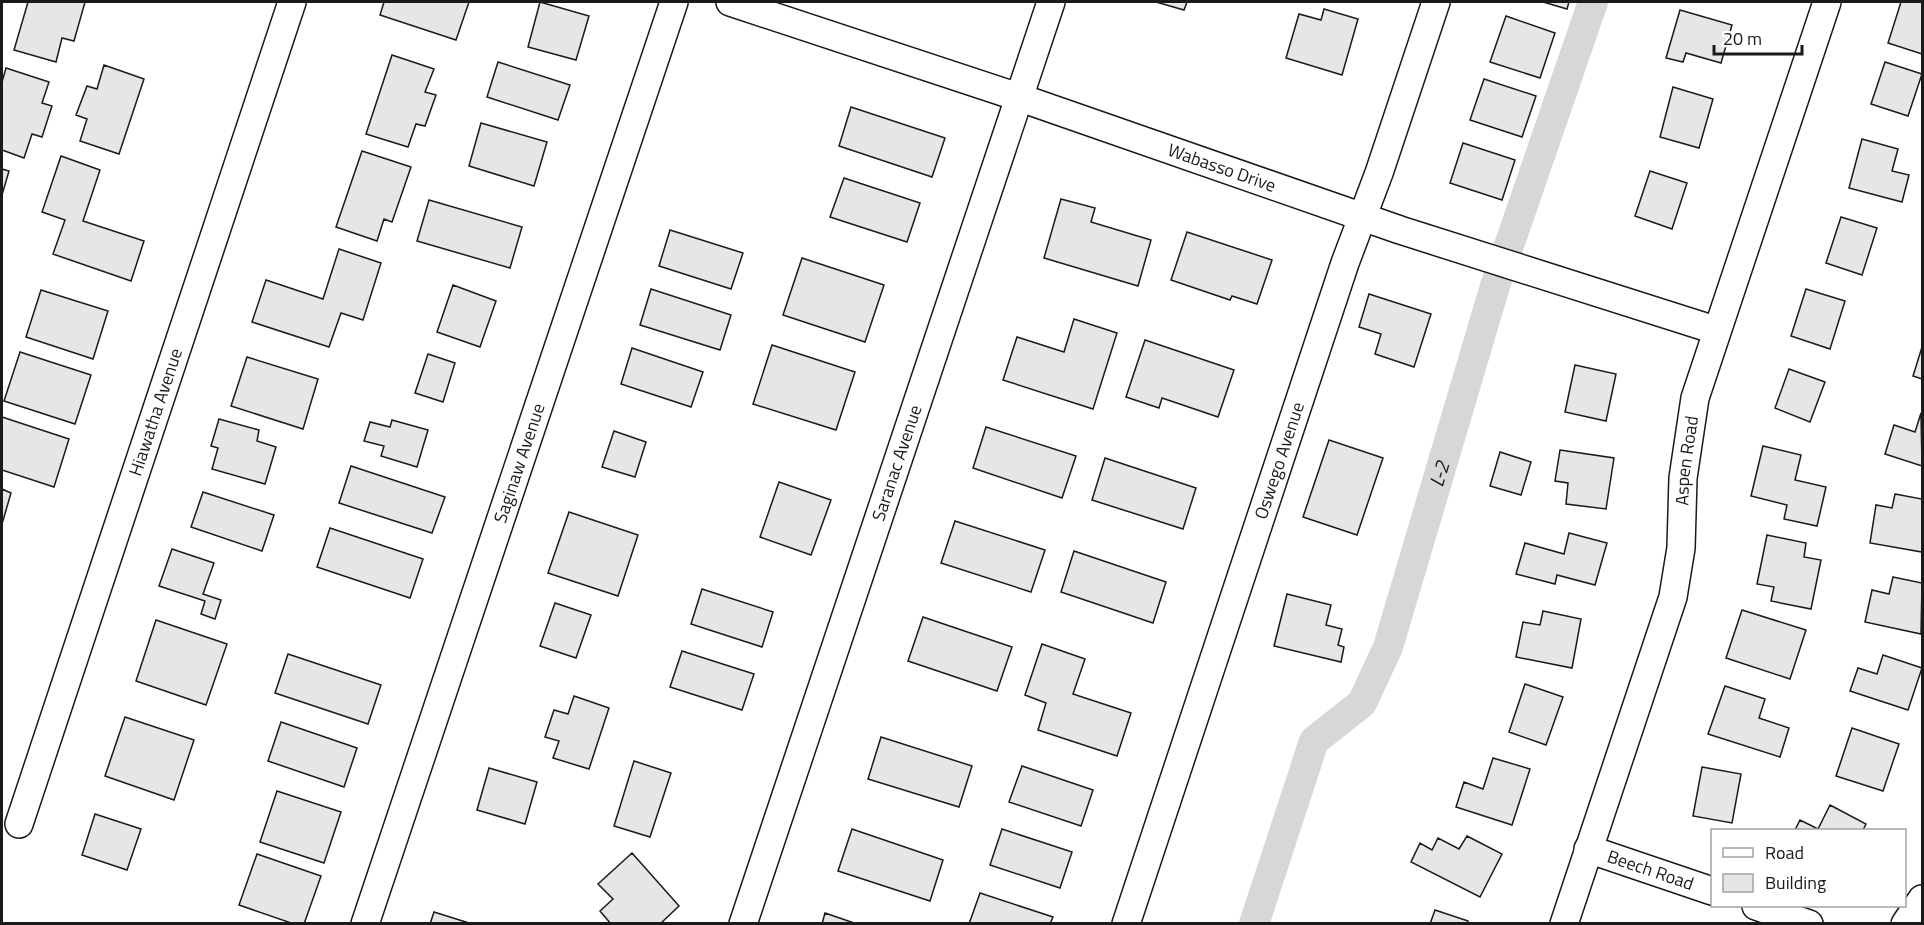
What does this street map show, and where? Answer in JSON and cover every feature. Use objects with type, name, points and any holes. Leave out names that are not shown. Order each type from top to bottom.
[{"type":"street","name":"Hiawatha Avenue","points":[[19,824],[292,2]]},
{"type":"street","name":"Saginaw Avenue","points":[[365,924],[674,2]]},
{"type":"street","name":"Wabasso Drive","points":[[730,2],[1018,97],[1480,256],[1715,330]]},
{"type":"street","name":"Saranac Avenue","points":[[743,924],[1051,2]]},
{"type":"street","name":"Oswego Avenue","points":[[1126,924],[1362,216],[1436,2]]},
{"type":"street","name":"Aspen Road","points":[[1564,924],[1672,597],[1681,548],[1687,437],[1695,398],[1715,330],[1827,2]]},
{"type":"street","name":"Beech Road","points":[[1588,849],[1711,890]]},
{"type":"street","points":[[1905,924],[1923,899]]},
{"type":"street","points":[[1759,907],[1809,924]]},
{"type":"building","points":[[28,2],[85,2],[74,41],[62,38],[56,62],[14,50]]},
{"type":"building","points":[[384,2],[469,2],[456,40],[380,15]]},
{"type":"building","points":[[540,2],[589,16],[576,60],[528,47]]},
{"type":"building","points":[[1156,2],[1187,2],[1184,10]]},
{"type":"building","points":[[1543,2],[1569,2],[1567,9]]},
{"type":"building","points":[[1901,2],[1922,2],[1922,54],[1888,43]]},
{"type":"building","points":[[1324,9],[1358,19],[1342,75],[1286,58],[1299,14],[1321,20]]},
{"type":"building","points":[[1680,10],[1732,25],[1721,63],[1686,53],[1683,62],[1666,58]]},
{"type":"building","points":[[1506,16],[1555,33],[1540,78],[1490,62]]},
{"type":"building","points":[[392,55],[434,69],[425,92],[436,95],[425,126],[416,124],[408,147],[366,134]]},
{"type":"building","points":[[498,62],[570,85],[558,120],[487,97]]},
{"type":"building","points":[[1885,62],[1922,74],[1908,116],[1871,104]]},
{"type":"building","points":[[104,65],[144,79],[119,154],[80,141],[87,119],[76,115],[87,86],[97,89]]},
{"type":"building","points":[[6,68],[49,82],[42,103],[52,106],[42,137],[32,134],[24,158],[2,150],[2,82]]},
{"type":"building","points":[[1484,79],[1536,96],[1522,137],[1470,120]]},
{"type":"building","points":[[1673,87],[1713,99],[1699,148],[1660,137]]},
{"type":"building","points":[[851,107],[945,138],[932,177],[839,146]]},
{"type":"building","points":[[481,123],[547,142],[534,186],[469,166]]},
{"type":"building","points":[[1862,139],[1898,149],[1892,171],[1909,175],[1902,202],[1849,188]]},
{"type":"building","points":[[1463,143],[1515,160],[1502,200],[1450,183]]},
{"type":"building","points":[[362,151],[411,167],[392,222],[384,219],[377,241],[336,227]]},
{"type":"building","points":[[61,156],[100,170],[83,221],[144,241],[131,281],[53,254],[65,220],[42,212]]},
{"type":"building","points":[[2,169],[9,171],[2,195]]},
{"type":"building","points":[[1650,171],[1687,183],[1672,229],[1635,216]]},
{"type":"building","points":[[844,178],[920,203],[907,242],[830,217]]},
{"type":"building","points":[[1061,199],[1095,208],[1091,222],[1151,240],[1138,286],[1044,258]]},
{"type":"building","points":[[429,200],[522,227],[510,268],[417,241]]},
{"type":"building","points":[[1841,217],[1877,228],[1862,275],[1826,263]]},
{"type":"building","points":[[670,230],[743,253],[731,289],[659,266]]},
{"type":"building","points":[[1187,232],[1272,260],[1257,304],[1232,296],[1230,300],[1171,280]]},
{"type":"building","points":[[339,249],[381,263],[363,320],[341,313],[329,347],[252,322],[266,280],[323,299]]},
{"type":"building","points":[[802,258],[884,285],[865,342],[783,315]]},
{"type":"building","points":[[453,285],[496,301],[480,347],[437,332]]},
{"type":"building","points":[[651,289],[731,315],[720,350],[640,325]]},
{"type":"building","points":[[1806,289],[1845,301],[1830,349],[1791,336]]},
{"type":"building","points":[[41,290],[108,311],[93,359],[26,337]]},
{"type":"building","points":[[1369,294],[1431,314],[1414,367],[1375,354],[1381,334],[1359,327]]},
{"type":"building","points":[[1074,319],[1117,333],[1093,409],[1003,380],[1017,337],[1064,352]]},
{"type":"building","points":[[1145,340],[1234,370],[1218,417],[1162,398],[1159,408],[1126,397]]},
{"type":"building","points":[[772,345],[855,372],[836,430],[753,404]]},
{"type":"building","points":[[1922,347],[1922,379],[1913,376]]},
{"type":"building","points":[[632,348],[703,372],[691,407],[621,384]]},
{"type":"building","points":[[20,352],[91,375],[75,424],[4,401]]},
{"type":"building","points":[[428,354],[455,363],[443,402],[415,393]]},
{"type":"building","points":[[247,357],[318,379],[303,429],[231,406]]},
{"type":"building","points":[[1575,365],[1616,374],[1606,421],[1565,412]]},
{"type":"building","points":[[1789,369],[1825,382],[1810,422],[1775,408]]},
{"type":"building","points":[[1921,413],[1922,466],[1885,454],[1894,425],[1915,432]]},
{"type":"building","points":[[2,417],[69,439],[54,487],[2,470]]},
{"type":"building","points":[[219,419],[259,430],[257,441],[276,447],[265,484],[212,469],[218,448],[211,446]]},
{"type":"building","points":[[392,420],[428,430],[417,467],[381,456],[384,446],[364,441],[370,422],[390,427]]},
{"type":"building","points":[[986,427],[1076,456],[1062,498],[973,468]]},
{"type":"building","points":[[614,431],[646,442],[635,477],[602,467]]},
{"type":"building","points":[[1329,440],[1383,458],[1357,535],[1303,517]]},
{"type":"building","points":[[1763,446],[1801,455],[1795,480],[1826,487],[1817,526],[1784,519],[1787,505],[1751,496]]},
{"type":"building","points":[[1560,450],[1614,458],[1606,509],[1566,504],[1568,483],[1555,481]]},
{"type":"building","points":[[1500,452],[1531,462],[1521,495],[1490,486]]},
{"type":"building","points":[[1105,458],[1196,488],[1183,529],[1092,500]]},
{"type":"building","points":[[351,466],[445,497],[432,533],[339,503]]},
{"type":"building","points":[[779,482],[831,500],[811,555],[760,537]]},
{"type":"building","points":[[2,489],[11,493],[2,524]]},
{"type":"building","points":[[203,492],[274,515],[262,551],[191,527]]},
{"type":"building","points":[[1895,494],[1922,499],[1922,552],[1870,543],[1876,505],[1892,508]]},
{"type":"building","points":[[569,512],[638,535],[618,596],[548,573]]},
{"type":"building","points":[[955,521],[1045,550],[1031,592],[941,563]]},
{"type":"building","points":[[330,528],[423,559],[410,598],[317,567]]},
{"type":"building","points":[[1569,533],[1607,543],[1595,585],[1557,575],[1555,584],[1516,574],[1525,543],[1564,554]]},
{"type":"building","points":[[1767,535],[1806,543],[1804,557],[1821,560],[1811,609],[1771,601],[1774,587],[1757,584]]},
{"type":"building","points":[[172,549],[214,563],[203,594],[221,600],[215,619],[201,614],[205,601],[159,586]]},
{"type":"building","points":[[1074,551],[1166,582],[1153,623],[1061,592]]},
{"type":"building","points":[[1893,577],[1922,583],[1921,634],[1865,622],[1872,590],[1889,594]]},
{"type":"building","points":[[702,589],[773,612],[762,647],[691,624]]},
{"type":"building","points":[[1287,594],[1331,605],[1326,625],[1342,629],[1338,645],[1344,647],[1341,662],[1274,646]]},
{"type":"building","points":[[555,603],[591,615],[576,658],[540,646]]},
{"type":"building","points":[[1742,610],[1806,630],[1790,679],[1726,658]]},
{"type":"building","points":[[1543,611],[1581,619],[1572,668],[1516,657],[1523,622],[1540,625]]},
{"type":"building","points":[[923,617],[1012,647],[997,691],[908,661]]},
{"type":"building","points":[[156,620],[227,644],[206,705],[136,681]]},
{"type":"building","points":[[1042,644],[1085,659],[1073,694],[1131,713],[1117,756],[1038,730],[1046,703],[1025,695]]},
{"type":"building","points":[[682,651],[754,674],[742,710],[670,687]]},
{"type":"building","points":[[288,654],[381,685],[368,724],[275,693]]},
{"type":"building","points":[[1883,655],[1922,668],[1908,710],[1850,691],[1858,668],[1877,674]]},
{"type":"building","points":[[1525,684],[1563,697],[1546,745],[1509,732]]},
{"type":"building","points":[[1725,686],[1765,699],[1759,718],[1789,728],[1780,757],[1708,734]]},
{"type":"building","points":[[574,696],[609,708],[589,769],[553,758],[559,741],[545,737],[554,710],[568,714]]},
{"type":"building","points":[[125,717],[194,740],[174,800],[105,776]]},
{"type":"building","points":[[281,722],[357,748],[344,787],[268,761]]},
{"type":"building","points":[[1852,728],[1899,744],[1883,791],[1836,776]]},
{"type":"building","points":[[881,737],[972,766],[959,807],[868,779]]},
{"type":"building","points":[[1493,758],[1530,769],[1512,825],[1456,807],[1464,782],[1483,789]]},
{"type":"building","points":[[634,761],[671,773],[650,837],[614,826]]},
{"type":"building","points":[[1022,766],[1093,790],[1081,826],[1009,802]]},
{"type":"building","points":[[1702,767],[1741,774],[1732,823],[1693,816]]},
{"type":"building","points":[[489,768],[537,782],[525,824],[477,810]]},
{"type":"building","points":[[277,791],[341,812],[324,863],[260,842]]},
{"type":"building","points":[[1830,805],[1866,824],[1864,829],[1818,829]]},
{"type":"building","points":[[95,814],[141,829],[127,870],[82,855]]},
{"type":"building","points":[[1800,820],[1818,829],[1796,829]]},
{"type":"building","points":[[852,829],[943,860],[930,901],[838,871]]},
{"type":"building","points":[[1002,829],[1072,852],[1060,888],[990,865]]},
{"type":"building","points":[[1467,836],[1502,854],[1480,897],[1411,862],[1420,843],[1432,850],[1438,838],[1459,849]]},
{"type":"building","points":[[632,853],[679,906],[660,924],[611,924],[600,911],[613,899],[598,884]]},
{"type":"building","points":[[257,854],[321,876],[304,924],[294,924],[239,905]]},
{"type":"building","points":[[980,893],[1053,917],[1050,924],[969,924]]},
{"type":"building","points":[[1435,910],[1468,921],[1467,924],[1430,924]]},
{"type":"building","points":[[434,912],[469,923],[430,924]]},
{"type":"building","points":[[825,913],[857,924],[822,924]]},
{"type":"waterway","name":"L-2","points":[[1254,924],[1314,741],[1362,703],[1388,647],[1495,286],[1593,2]]}]
